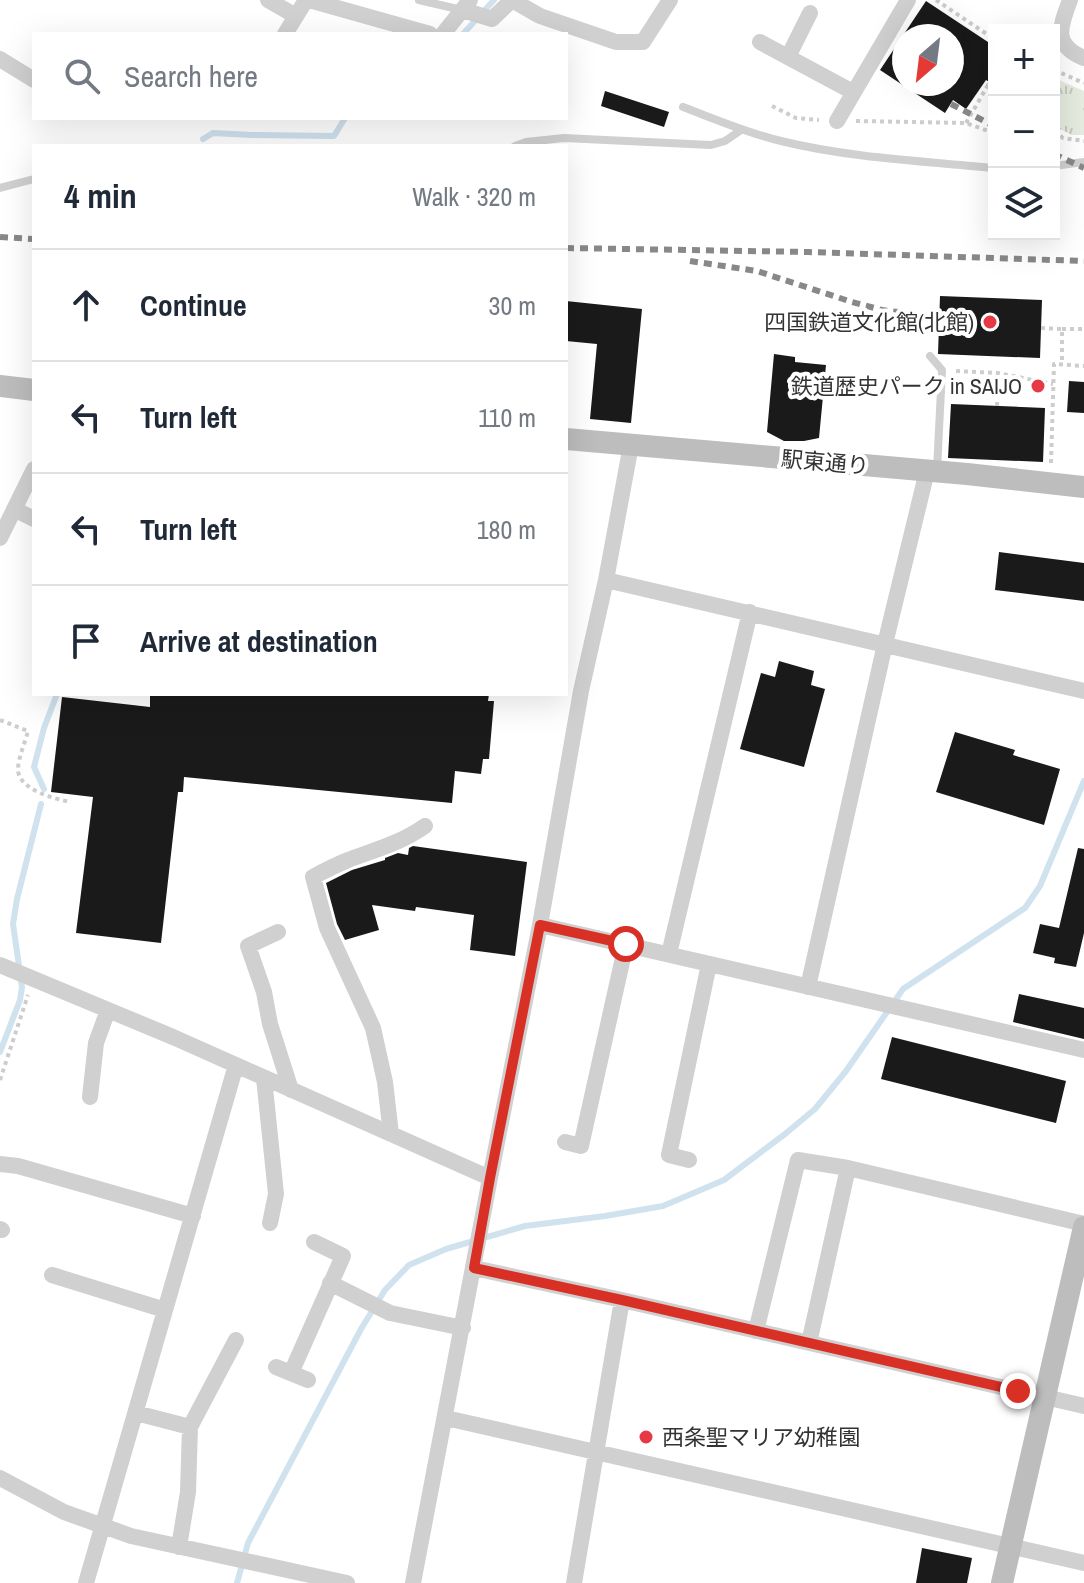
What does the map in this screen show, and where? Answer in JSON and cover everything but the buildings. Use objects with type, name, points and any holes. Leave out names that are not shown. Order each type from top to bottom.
[{"type":"street","points":[[268,0],[296,16]]},
{"type":"street","points":[[286,32],[307,0],[423,32]]},
{"type":"street","points":[[445,32],[466,7],[492,19],[512,0],[540,16],[616,42],[643,42],[668,0]]},
{"type":"street","points":[[837,121],[908,0]]},
{"type":"street","points":[[1070,0],[1060,36],[1064,45],[1084,58]]},
{"type":"street","points":[[1062,22],[1082,0]]},
{"type":"street","points":[[788,57],[810,13]]},
{"type":"street","points":[[760,42],[853,92]]},
{"type":"street","points":[[0,59],[32,79]]},
{"type":"street","points":[[0,386],[32,390]]},
{"type":"street","name":"駅東通り","points":[[568,439],[1084,487]]},
{"type":"street","points":[[413,1583],[540,925],[581,691],[631,445]]},
{"type":"street","points":[[808,987],[885,644],[932,471]]},
{"type":"street","points":[[0,538],[32,473]]},
{"type":"street","points":[[14,509],[32,518]]},
{"type":"street","points":[[606,580],[1084,691]]},
{"type":"street","points":[[669,954],[750,612]]},
{"type":"street","points":[[391,1134],[385,1082],[373,1028],[327,928],[313,877],[408,837],[425,826]]},
{"type":"street","points":[[540,925],[1084,1050]]},
{"type":"street","points":[[278,932],[248,946],[291,1090]]},
{"type":"street","points":[[565,1142],[581,1146],[626,944]]},
{"type":"street","points":[[689,1160],[669,1155],[709,964]]},
{"type":"street","points":[[19,973],[490,1178]]},
{"type":"street","points":[[90,1097],[96,1043],[108,1010]]},
{"type":"street","points":[[86,1583],[236,1065]]},
{"type":"street","points":[[264,1078],[276,1194],[270,1223]]},
{"type":"street","points":[[756,1331],[798,1160],[848,1168],[1084,1225],[1002,1583]]},
{"type":"street","points":[[0,1164],[18,1166],[193,1216]]},
{"type":"street","points":[[809,1343],[848,1168]]},
{"type":"street","points":[[308,1380],[284,1370],[343,1256],[314,1242]]},
{"type":"street","points":[[474,1268],[1084,1406]]},
{"type":"street","points":[[52,1275],[165,1310]]},
{"type":"street","points":[[330,1283],[390,1313],[463,1328]]},
{"type":"street","points":[[574,1583],[622,1300]]},
{"type":"street","points":[[179,1547],[188,1492],[190,1427],[236,1340]]},
{"type":"street","points":[[136,1413],[190,1427]]},
{"type":"street","points":[[446,1418],[1084,1563]]},
{"type":"street","points":[[0,1478],[64,1512],[131,1536],[347,1583]]},
{"type":"lane","points":[[419,0],[466,7]]},
{"type":"lane","points":[[683,107],[741,130],[782,141],[843,153],[988,167]]},
{"type":"lane","points":[[520,144],[564,138],[711,145],[725,141],[741,130]]},
{"type":"lane","points":[[1060,165],[1084,162]]},
{"type":"lane","points":[[0,188],[32,180]]},
{"type":"lane","points":[[930,356],[942,370],[932,471]]},
{"type":"path","points":[[936,0],[988,35]]},
{"type":"path","points":[[1060,73],[1084,83]]},
{"type":"path","points":[[966,123],[988,85]]},
{"type":"path","points":[[772,106],[796,118],[966,123],[988,131]]},
{"type":"path","points":[[1060,136],[1084,141]]},
{"type":"path","points":[[1041,328],[1084,329]]},
{"type":"path","points":[[1062,329],[1062,364]]},
{"type":"path","points":[[1050,473],[1054,364],[1084,366]]},
{"type":"path","points":[[942,370],[998,373],[1053,384]]},
{"type":"path","points":[[997,406],[998,373]]},
{"type":"path","points":[[0,720],[28,731],[18,768],[20,779],[53,799],[71,802]]},
{"type":"path","points":[[0,1080],[19,973]]},
{"type":"green space","points":[[1060,81],[1084,91],[1084,135],[1072,135],[1060,129]]},
{"type":"waterway","points":[[465,32],[494,0]]},
{"type":"waterway","points":[[203,139],[213,133],[334,136],[344,120]]},
{"type":"waterway","points":[[44,789],[34,767],[56,696]]},
{"type":"waterway","points":[[237,1583],[248,1543],[361,1329],[385,1290],[409,1265],[446,1249],[525,1226],[663,1206],[724,1180],[815,1109],[846,1071],[903,989],[1025,908],[1040,886],[1084,781]]},
{"type":"waterway","points":[[0,1052],[20,1000],[22,987],[13,924],[41,804]]},
{"type":"railway","points":[[951,104],[988,123]]},
{"type":"railway","points":[[1060,157],[1084,168]]},
{"type":"railway","points":[[0,237],[32,239]]},
{"type":"railway","points":[[568,248],[1084,261]]},
{"type":"railway","points":[[690,261],[757,271],[882,310],[939,317]]},
{"type":"place","name":"四国鉄道文化館(北館)","points":[[990,322]]},
{"type":"place","name":"鉄道歴史パーク in SAIJO","points":[[1038,386]]},
{"type":"place","name":"西条聖マリア幼稚園","points":[[646,1437]]},
{"type":"route","points":[[626,944],[540,925],[474,1268],[1018,1391]]}]
